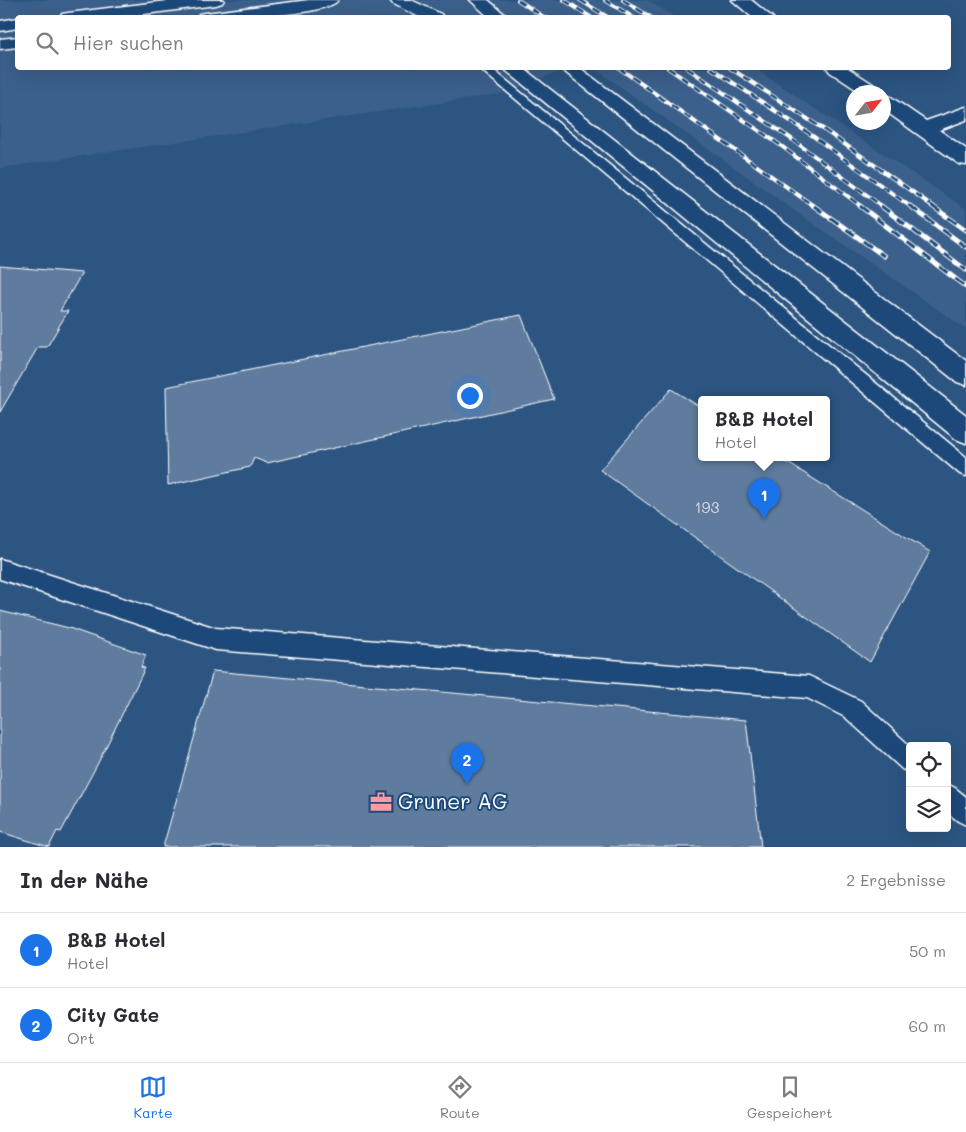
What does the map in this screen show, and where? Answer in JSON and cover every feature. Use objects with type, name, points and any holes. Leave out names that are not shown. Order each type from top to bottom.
[{"type":"main road","points":[[93,15],[216,0]]},
{"type":"main road","points":[[229,15],[317,4],[330,0]]},
{"type":"main road","points":[[398,0],[430,15]]},
{"type":"main road","points":[[478,0],[497,15]]},
{"type":"main road","points":[[740,0],[761,15]]},
{"type":"main road","points":[[0,26],[15,24]]},
{"type":"main road","points":[[0,44],[15,42]]},
{"type":"main road","points":[[515,70],[966,431]]},
{"type":"main road","points":[[572,70],[966,375]]},
{"type":"main road","points":[[839,70],[862,85]]},
{"type":"main road","points":[[891,106],[966,159]]},
{"type":"main road","points":[[924,129],[966,113]]},
{"type":"lane","points":[[394,0],[416,15]]},
{"type":"lane","points":[[487,70],[966,468]]},
{"type":"lane","points":[[0,569],[216,639],[809,687],[853,708],[906,757]]},
{"type":"lane","points":[[951,800],[966,813]]},
{"type":"shaded area","points":[[0,0],[647,0],[672,15],[15,15],[15,70],[564,70],[500,94],[0,168]]},
{"type":"shaded area","points":[[597,70],[757,70],[966,209],[966,329],[805,218]]},
{"type":"building","points":[[0,266],[82,273],[60,311],[68,311],[47,347],[38,347],[0,412]]},
{"type":"building","points":[[521,315],[554,399],[267,463],[254,458],[250,467],[168,485],[166,387]]},
{"type":"building","points":[[671,389],[698,406],[698,461],[785,461],[930,552],[870,662],[600,470]]},
{"type":"building","points":[[0,611],[69,628],[146,655],[141,667],[145,668],[98,763],[61,832],[57,831],[49,847],[0,832]]},
{"type":"building","points":[[213,671],[746,720],[761,847],[163,847]]},
{"type":"railway","points":[[518,0],[540,15]]},
{"type":"railway","points":[[564,0],[587,15]]},
{"type":"railway","points":[[580,0],[604,15]]},
{"type":"railway","points":[[605,0],[629,15]]},
{"type":"railway","points":[[623,0],[647,15]]},
{"type":"railway","points":[[622,70],[815,207]]},
{"type":"railway","points":[[671,70],[780,145],[862,207]]},
{"type":"railway","points":[[690,70],[793,140],[883,207]]},
{"type":"railway","points":[[714,70],[810,134],[911,207]]},
{"type":"railway","points":[[733,70],[823,129],[934,207]]},
{"type":"railway","points":[[814,206],[884,256]]},
{"type":"railway","points":[[860,206],[966,287]]},
{"type":"railway","points":[[881,206],[966,270]]},
{"type":"railway","points":[[910,206],[966,247]]},
{"type":"railway","points":[[932,206],[966,230]]},
{"type":"place","name":"B&B Hotel","points":[[764,519]]},
{"type":"place","name":"City Gate","points":[[467,784]]},
{"type":"place","name":"Gruner AG","points":[[381,802]]}]
